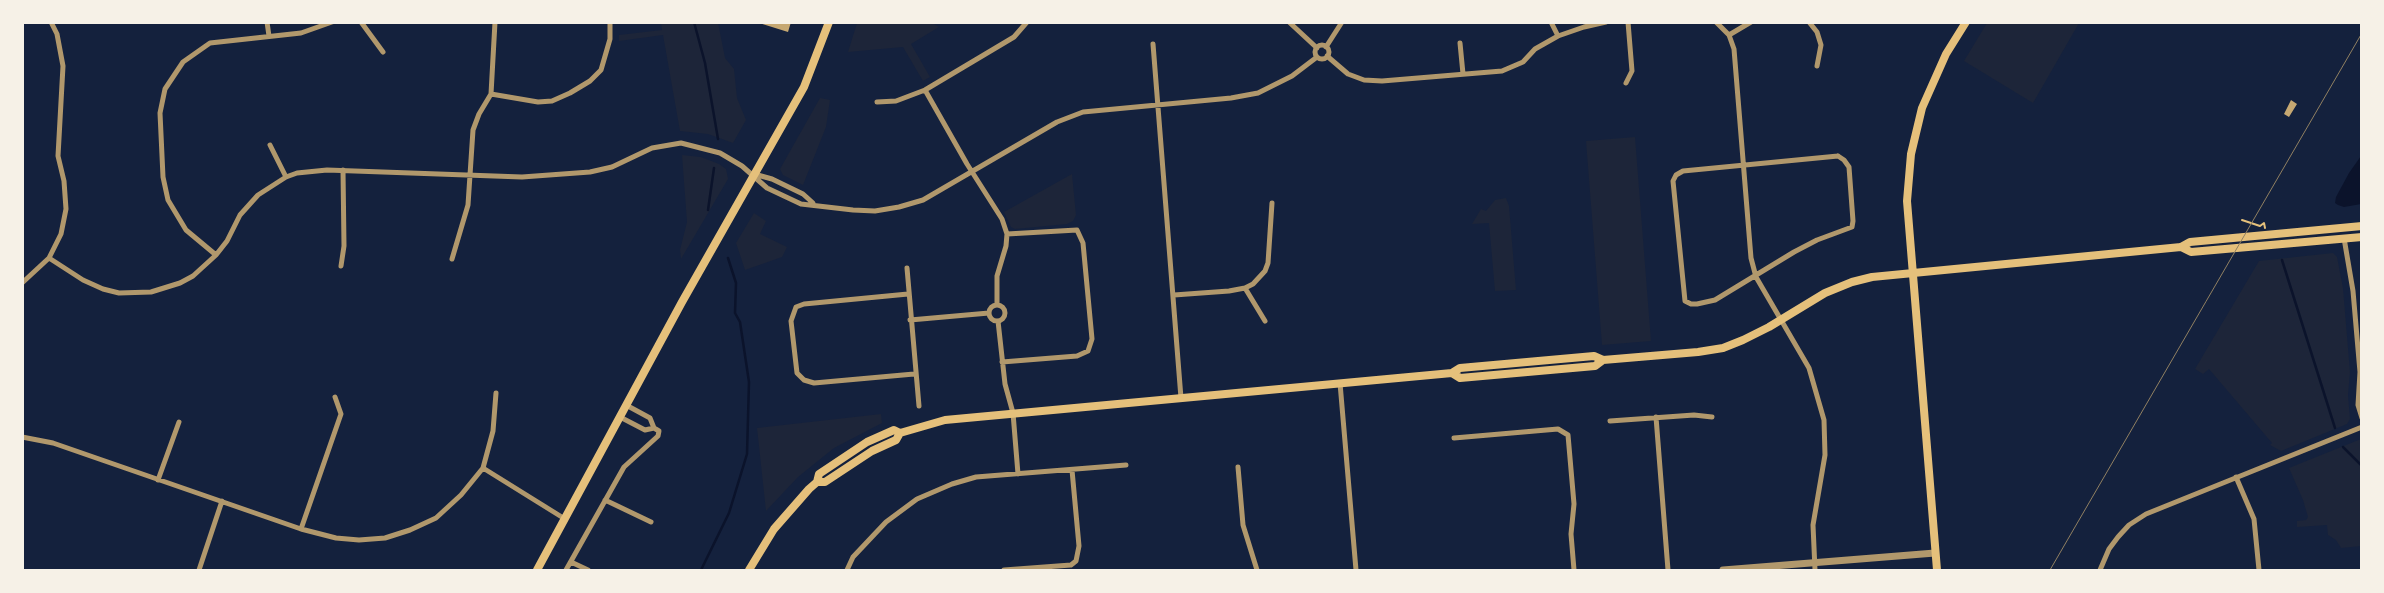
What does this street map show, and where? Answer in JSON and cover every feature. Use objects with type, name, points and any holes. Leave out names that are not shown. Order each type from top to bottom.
[{"type":"main road","points":[[537,570],[626,405],[804,87],[829,22]]},
{"type":"main road","points":[[1937,570],[1907,201],[1909,171],[1917,127],[1936,74],[1966,22]]},
{"type":"main road","points":[[750,570],[780,520],[817,482],[819,474],[847,454],[894,430],[900,433],[945,420],[1452,373],[1460,368],[1594,356],[1603,360],[1698,352],[1722,348],[1758,334],[1813,299],[1852,282],[1912,273],[2180,247],[2190,242],[2362,226]]},
{"type":"main road","points":[[2180,247],[2191,252],[2362,237]]},
{"type":"street","points":[[268,22],[269,36]]},
{"type":"street","points":[[216,255],[186,230],[168,200],[163,176],[162,102],[165,89],[183,62],[201,48],[219,41],[301,33],[332,22]]},
{"type":"street","points":[[361,22],[383,52]]},
{"type":"street","points":[[452,260],[468,205],[473,130],[479,114],[491,94],[495,22]]},
{"type":"street","points":[[491,94],[538,102],[552,101],[570,94],[590,81],[601,70],[610,39],[610,22]]},
{"type":"street","points":[[877,102],[896,101],[925,90],[1014,37],[1027,22]]},
{"type":"street","points":[[1288,22],[1317,48]]},
{"type":"street","points":[[1326,47],[1342,22]]},
{"type":"street","points":[[1550,22],[1558,36]]},
{"type":"street","points":[[1327,56],[1348,74],[1364,80],[1382,81],[1502,71],[1523,62],[1535,49],[1558,36],[1606,22]]},
{"type":"street","points":[[1626,83],[1632,71],[1628,22]]},
{"type":"street","points":[[1716,22],[1729,35],[1734,49],[1751,258],[1756,277],[1809,368],[1824,420],[1826,456],[1815,512],[1814,567]]},
{"type":"street","points":[[1729,35],[1751,22]]},
{"type":"street","points":[[1809,22],[1817,32],[1821,46],[1818,66]]},
{"type":"street","points":[[22,283],[49,258],[61,234],[66,209],[64,181],[58,156],[63,66],[57,34],[51,23]]},
{"type":"street","points":[[1460,42],[1463,74]]},
{"type":"street","points":[[1153,44],[1181,398]]},
{"type":"street","points":[[1317,57],[1315,52],[1317,48],[1321,45],[1326,47]]},
{"type":"street","points":[[1326,47],[1327,56]]},
{"type":"street","points":[[1317,57],[1322,59],[1327,56]]},
{"type":"street","points":[[754,174],[767,188],[801,204],[853,210],[898,207],[923,200],[1057,122],[1083,112],[1231,98],[1258,93],[1292,76],[1317,57]]},
{"type":"street","points":[[925,90],[972,172],[1002,218],[1007,234],[997,276],[997,305]]},
{"type":"street","points":[[49,258],[84,280],[103,289],[135,293],[151,292],[180,283],[193,276],[216,255],[249,205],[258,195],[286,177],[309,171],[343,170],[522,177],[590,172],[612,167],[652,148],[681,143],[720,153],[754,174],[796,191],[814,204]]},
{"type":"street","points":[[270,145],[286,177]]},
{"type":"street","points":[[1838,156],[1844,160],[1849,167],[1852,227],[1817,240],[1794,252],[1756,277],[1723,296],[1691,304],[1685,301],[1673,181],[1676,174],[1683,171],[1838,156]]},
{"type":"street","points":[[341,266],[344,246],[343,170]]},
{"type":"street","points":[[1174,295],[1245,288],[1261,277],[1268,264],[1272,203]]},
{"type":"street","points":[[1002,362],[1078,356],[1088,351],[1092,339],[1083,243],[1077,230],[1007,234]]},
{"type":"street","points":[[2344,238],[2353,291],[2360,372],[2357,400],[2362,418]]},
{"type":"street","points":[[907,268],[914,374],[919,406]]},
{"type":"street","points":[[1245,288],[1265,321]]},
{"type":"street","points":[[908,294],[804,304],[796,308],[791,321],[797,373],[804,380],[814,383],[914,374]]},
{"type":"street","points":[[997,305],[1002,307],[1005,312],[1003,319],[998,321],[991,319],[988,313],[990,308],[997,305]]},
{"type":"street","points":[[910,320],[988,313]]},
{"type":"street","points":[[998,321],[1005,384],[1013,413],[1018,474]]},
{"type":"street","points":[[1340,383],[1356,570]]},
{"type":"street","points":[[22,437],[45,441],[301,529],[336,538],[359,540],[385,538],[410,530],[436,518],[461,495],[482,468],[493,431],[496,394]]},
{"type":"street","points":[[301,529],[341,414],[336,397]]},
{"type":"street","points":[[566,570],[624,467],[658,436],[659,431],[654,428],[650,418],[626,405]]},
{"type":"street","points":[[1610,421],[1694,415],[1712,417]]},
{"type":"street","points":[[620,417],[645,430],[654,428]]},
{"type":"street","points":[[1656,417],[1668,570]]},
{"type":"street","points":[[158,480],[179,422]]},
{"type":"street","points":[[2100,570],[2109,549],[2129,525],[2146,514],[2362,428]]},
{"type":"street","points":[[1454,438],[1558,429],[1564,431],[1568,436],[1574,504],[1571,534],[1574,570]]},
{"type":"street","points":[[847,570],[853,557],[886,522],[917,499],[952,484],[976,478],[1126,464]]},
{"type":"street","points":[[1238,467],[1243,525],[1258,570]]},
{"type":"street","points":[[482,468],[564,519]]},
{"type":"street","points":[[1004,570],[1071,565],[1076,561],[1078,546],[1072,470]]},
{"type":"street","points":[[2236,477],[2254,519],[2259,570]]},
{"type":"street","points":[[605,500],[651,522]]},
{"type":"street","points":[[199,570],[222,502]]},
{"type":"street","points":[[1723,570],[1814,567],[1935,553]]},
{"type":"street","points":[[571,562],[588,570]]},
{"type":"path","points":[[2242,220],[2260,226],[2264,223],[2264,227],[2270,230]]},
{"type":"shaded area","points":[[661,23],[718,23],[725,58],[734,69],[737,98],[746,120],[733,143],[708,134],[680,131],[663,35],[619,41],[619,35],[662,30]]},
{"type":"shaded area","points":[[857,23],[932,23],[939,27],[911,44],[930,77],[923,81],[903,47],[848,52]]},
{"type":"shaded area","points":[[1987,23],[2079,23],[2033,103],[1964,61]]},
{"type":"shaded area","points":[[820,98],[830,100],[826,127],[803,185],[783,175],[780,169]]},
{"type":"shaded area","points":[[1635,137],[1651,341],[1602,345],[1586,141]]},
{"type":"shaded area","points":[[682,155],[701,157],[719,164],[726,169],[728,179],[681,259],[680,250],[687,222]]},
{"type":"shaded area","points":[[2361,156],[2361,204],[2344,207],[2338,205],[2335,203],[2336,197]]},
{"type":"shaded area","points":[[1072,174],[1076,215],[1073,221],[1067,224],[1015,229],[1011,227],[1004,212]]},
{"type":"shaded area","points":[[1506,198],[1509,206],[1516,290],[1495,291],[1489,223],[1472,224],[1481,209],[1486,211],[1495,200]]},
{"type":"shaded area","points":[[754,213],[766,221],[760,234],[787,247],[782,257],[745,270],[736,243]]},
{"type":"shaded area","points":[[2333,253],[2337,257],[2343,288],[2350,372],[2348,395],[2350,419],[2347,424],[2281,451],[2270,445],[2272,443],[2209,369],[2203,374],[2195,369],[2259,261]]},
{"type":"shaded area","points":[[881,414],[882,423],[834,448],[798,477],[766,511],[757,428]]},
{"type":"shaded area","points":[[2361,439],[2361,546],[2341,548],[2336,540],[2328,535],[2327,525],[2297,527],[2297,521],[2306,520],[2308,517],[2289,468]]},
{"type":"building","points":[[756,22],[791,22],[788,32]]},
{"type":"building","points":[[2291,100],[2297,104],[2289,117],[2284,114]]},
{"type":"waterway","points":[[694,22],[705,63],[718,139]]},
{"type":"waterway","points":[[708,210],[714,168]]},
{"type":"waterway","points":[[701,570],[729,513],[747,454],[749,382],[740,322],[735,313],[736,283],[728,258]]},
{"type":"waterway","points":[[2282,260],[2335,428]]},
{"type":"waterway","points":[[2343,447],[2362,466]]},
{"type":"tram line","points":[[2050,570],[2362,33]]}]
